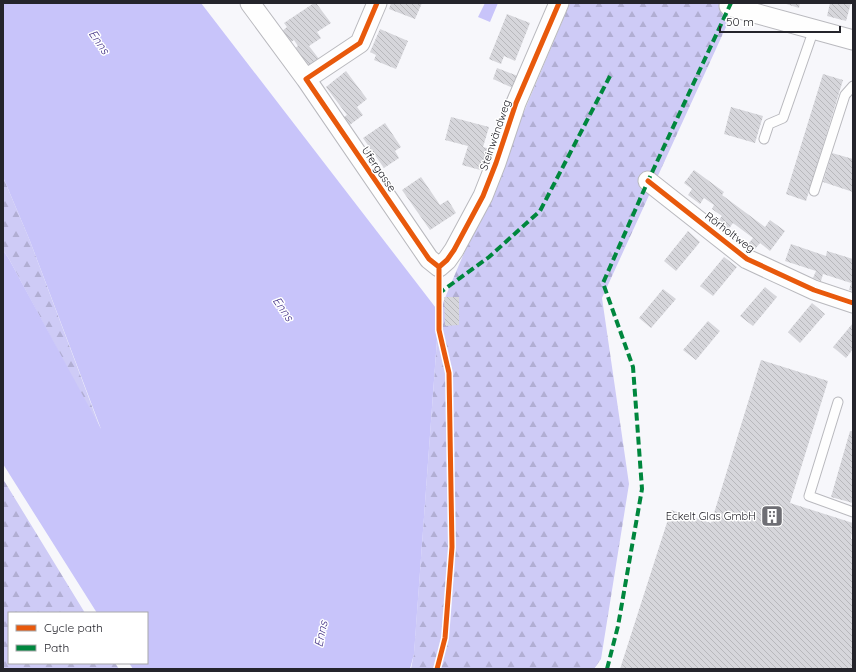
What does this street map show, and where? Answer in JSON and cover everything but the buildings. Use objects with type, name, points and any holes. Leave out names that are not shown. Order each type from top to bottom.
[{"type":"street","name":"Ufergasse","points":[[250,3],[306,79],[429,259],[439,267]]},
{"type":"street","points":[[306,79],[360,43],[377,3]]},
{"type":"street","name":"Steinwändweg","points":[[439,267],[448,260],[483,196],[496,164],[516,103],[559,3]]},
{"type":"street","points":[[729,6],[853,40]]},
{"type":"street","name":"Rörholtweg","points":[[648,181],[747,259],[814,290],[853,303]]},
{"type":"lane","points":[[764,139],[769,124],[783,118],[814,29]]},
{"type":"lane","points":[[814,192],[845,95],[853,86]]},
{"type":"lane","points":[[838,402],[809,496],[853,512]]},
{"type":"green space","points":[[570,3],[737,3],[602,298],[629,484],[601,659],[594,669],[411,669],[414,653],[439,312]]},
{"type":"green space","points":[[3,177],[30,241],[102,433],[3,250]]},
{"type":"green space","points":[[3,479],[84,612],[8,612],[8,664],[116,664],[119,669],[3,669]]},
{"type":"water","name":"Enns","points":[[3,3],[201,3],[439,312],[414,654],[410,669],[133,669],[130,664],[148,664],[148,612],[96,612],[3,464],[3,250],[101,429],[30,241],[3,177]]},
{"type":"water","points":[[485,3],[498,3],[490,22],[478,17]]},
{"type":"marked path","points":[[607,669],[618,626],[642,489],[633,367],[603,283],[648,181],[731,3]]},
{"type":"marked path","points":[[438,294],[489,257],[540,211],[610,76]]},
{"type":"cycle path","points":[[377,3],[360,43],[306,79],[429,259],[439,267]]},
{"type":"cycle path","points":[[439,267],[447,260],[454,250],[483,196],[496,163],[516,103],[559,3]]},
{"type":"cycle path","points":[[648,181],[747,259],[814,290],[853,303]]},
{"type":"cycle path","points":[[437,669],[445,638],[452,547],[449,373],[439,330],[439,267]]},
{"type":"place","name":"Eckelt Glas GmbH","points":[[772,516]]}]
